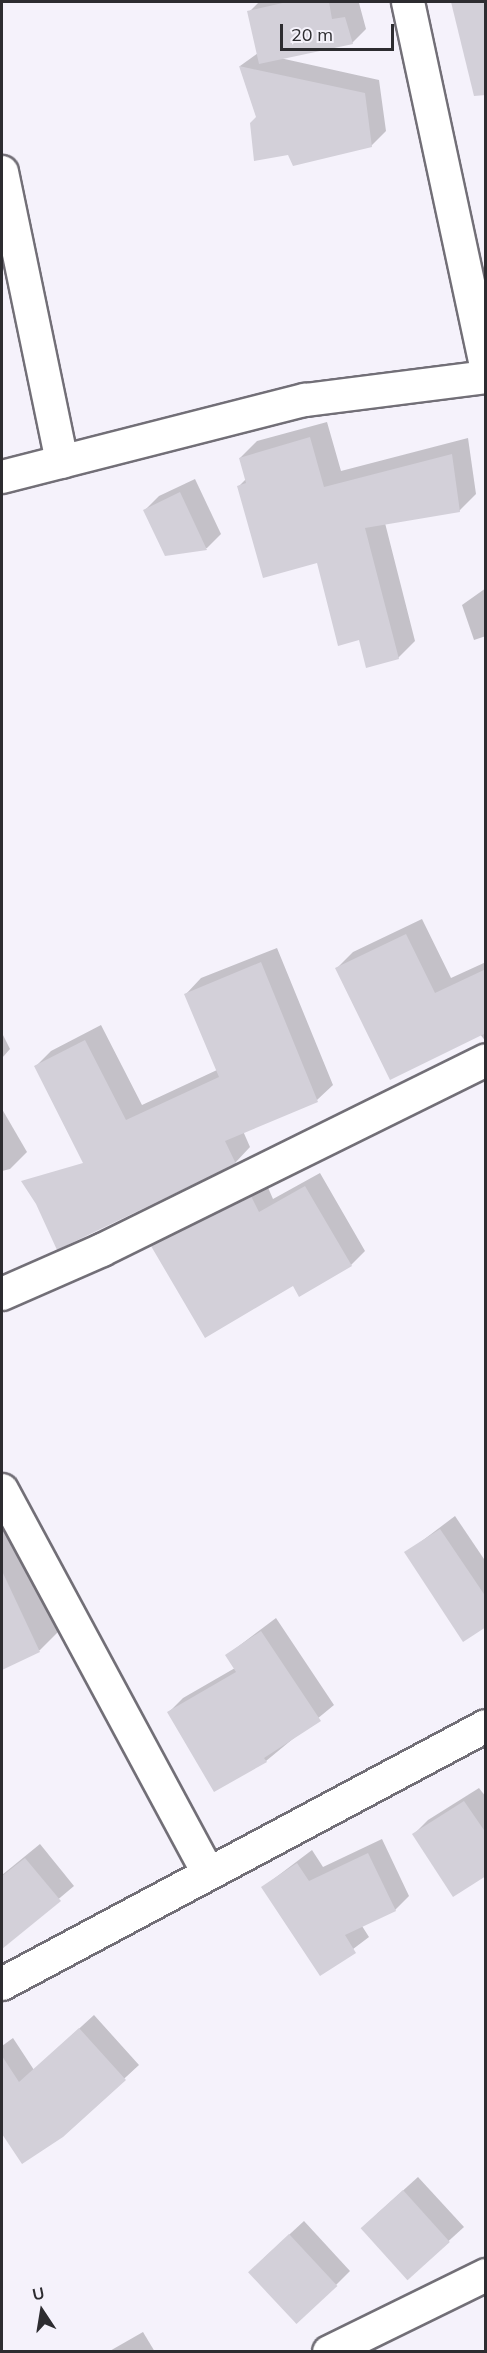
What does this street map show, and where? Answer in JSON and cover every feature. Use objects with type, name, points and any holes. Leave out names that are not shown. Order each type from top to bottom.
[{"type":"street","points":[[408,2],[486,365]]},
{"type":"street","points":[[2,172],[63,462]]},
{"type":"street","points":[[2,477],[305,400],[486,377]]},
{"type":"street","points":[[2,1294],[256,1175],[486,1059]]},
{"type":"street","points":[[2,1490],[207,1871]]},
{"type":"street","points":[[2,1984],[207,1871],[486,1726]]},
{"type":"street","points":[[329,2352],[486,2275]]},
{"type":"building","points":[[287,2],[329,2],[332,19],[345,17],[353,44],[259,64],[247,11]]},
{"type":"building","points":[[451,2],[486,2],[486,95],[474,96]]},
{"type":"building","points":[[239,66],[365,93],[372,147],[293,166],[288,155],[254,161],[250,123],[256,117]]},
{"type":"building","points":[[310,437],[324,487],[452,454],[460,512],[365,528],[399,659],[366,668],[359,640],[338,646],[317,563],[263,578],[237,486],[246,483],[239,458]]},
{"type":"building","points":[[180,492],[207,550],[165,556],[143,510]]},
{"type":"building","points":[[406,934],[435,993],[486,969],[486,1033],[390,1080],[335,968]]},
{"type":"building","points":[[261,962],[318,1102],[225,1141],[236,1164],[57,1250],[36,1204],[21,1181],[83,1163],[34,1066],[85,1040],[126,1120],[219,1077],[184,994]]},
{"type":"building","points":[[305,1186],[352,1266],[299,1297],[293,1286],[205,1338],[151,1246],[251,1196],[259,1212]]},
{"type":"building","points":[[440,1529],[486,1597],[486,1627],[463,1642],[404,1552]]},
{"type":"building","points":[[2,1571],[40,1652],[2,1670]]},
{"type":"building","points":[[261,1631],[321,1721],[264,1758],[267,1762],[214,1792],[167,1712],[236,1672],[225,1655]]},
{"type":"building","points":[[464,1801],[486,1833],[486,1876],[453,1897],[412,1834]]},
{"type":"building","points":[[368,1853],[396,1911],[345,1935],[356,1953],[320,1976],[261,1887],[297,1863],[309,1881]]},
{"type":"building","points":[[25,1858],[61,1901],[2,1949],[2,1876]]},
{"type":"building","points":[[79,2028],[126,2080],[63,2137],[22,2164],[2,2134],[2,2056],[19,2082]]},
{"type":"building","points":[[403,2190],[450,2242],[407,2280],[361,2228]]},
{"type":"building","points":[[289,2234],[337,2286],[296,2324],[248,2272]]}]
